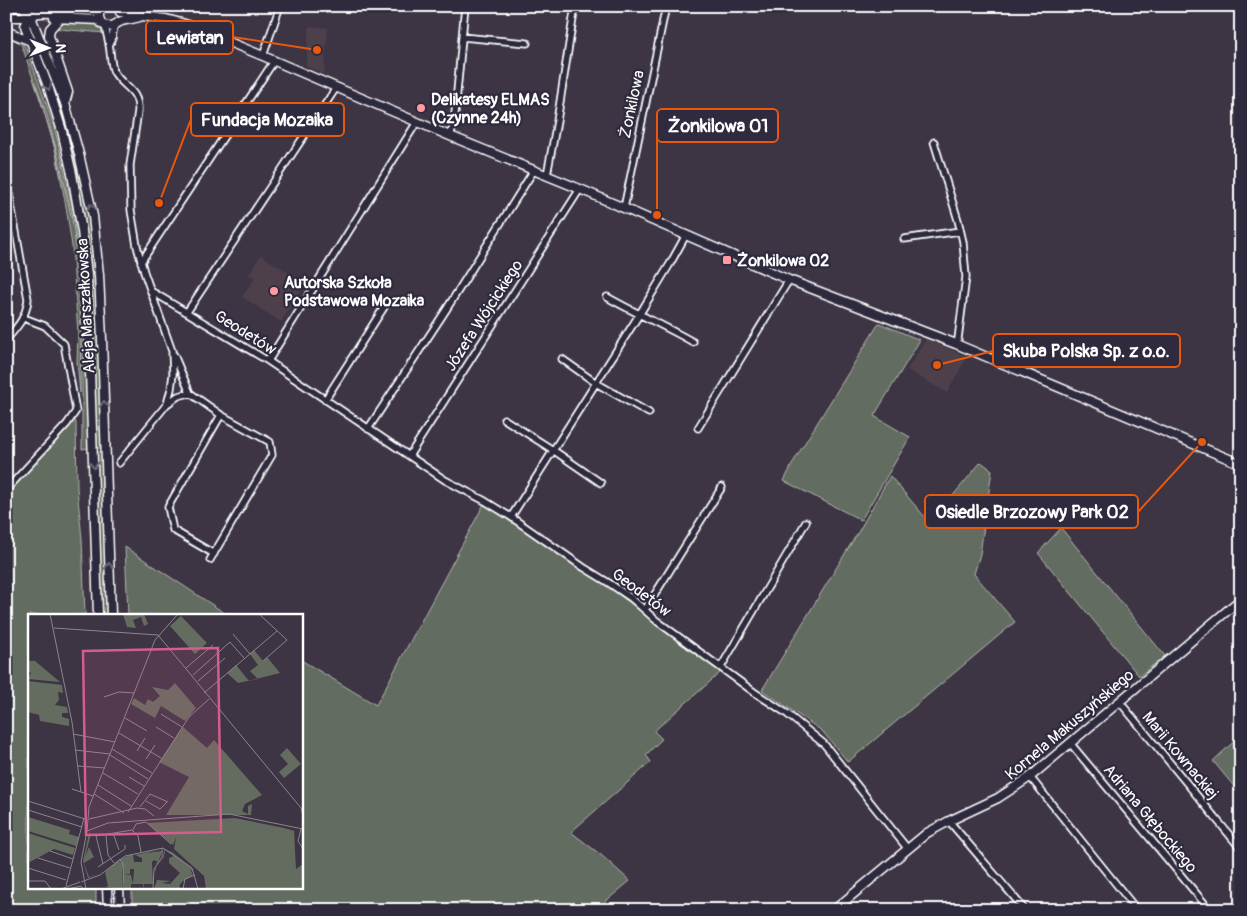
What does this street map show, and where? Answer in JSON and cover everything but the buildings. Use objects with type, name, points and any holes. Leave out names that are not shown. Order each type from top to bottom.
[{"type":"street","points":[[6,7],[34,6]]},
{"type":"street","points":[[38,6],[64,7],[76,10]]},
{"type":"street","points":[[263,56],[280,6]]},
{"type":"street","points":[[450,136],[454,124],[465,6]]},
{"type":"street","points":[[547,175],[575,6]]},
{"type":"street","name":"Żonkilowa","points":[[624,208],[666,6]]},
{"type":"street","name":"Aleja Marszałkowska","points":[[23,7],[31,17],[65,103],[93,216],[102,348],[111,614]]},
{"type":"street","points":[[31,17],[39,12],[64,14],[76,10],[101,8],[98,16],[109,45],[114,71],[135,94],[138,103],[130,166],[130,210],[141,262],[172,351],[190,393],[221,414],[270,442],[272,455],[212,557],[173,530],[168,507],[221,414]]},
{"type":"street","points":[[109,45],[116,24],[121,16],[118,9]]},
{"type":"street","points":[[118,9],[142,16],[185,24],[547,175],[789,280],[956,344],[1241,464]]},
{"type":"street","points":[[6,17],[60,18],[102,23],[109,26],[142,16]]},
{"type":"street","name":"Aleja Marszałkowska","points":[[31,17],[25,26],[48,86],[62,131],[74,181],[87,275],[98,614]]},
{"type":"street","points":[[60,18],[50,29],[49,36],[68,92],[65,103]]},
{"type":"street","points":[[6,30],[31,41]]},
{"type":"street","points":[[462,37],[527,43]]},
{"type":"street","points":[[141,262],[274,61]]},
{"type":"street","points":[[187,312],[336,88]]},
{"type":"street","points":[[268,362],[417,122]]},
{"type":"street","points":[[934,142],[958,220],[966,277],[956,344]]},
{"type":"street","points":[[368,429],[534,170]]},
{"type":"street","points":[[6,176],[28,299],[24,318],[6,340]]},
{"type":"street","name":"Józefa Wójcickiego","points":[[409,456],[580,189]]},
{"type":"street","points":[[904,239],[960,231]]},
{"type":"street","points":[[511,517],[639,315],[686,235]]},
{"type":"street","points":[[698,428],[789,280]]},
{"type":"street","name":"Geodetów","points":[[151,290],[268,362],[445,480],[511,517],[610,584],[754,692],[786,713],[824,744],[907,848]]},
{"type":"street","points":[[607,297],[694,342]]},
{"type":"street","points":[[325,400],[388,301]]},
{"type":"street","points":[[6,490],[67,424],[76,411],[64,344],[42,323],[24,318]]},
{"type":"street","points":[[167,404],[173,374],[172,351]]},
{"type":"street","points":[[562,359],[596,383],[649,413]]},
{"type":"street","points":[[119,463],[167,404],[178,396],[190,393]]},
{"type":"street","points":[[504,419],[601,483]]},
{"type":"street","points":[[646,610],[722,487]]},
{"type":"street","points":[[721,667],[806,522]]},
{"type":"street","name":"Kornela Makuszyńskiego","points":[[834,910],[907,848],[935,828],[998,798],[1030,777],[1241,599]]},
{"type":"street","name":"Marii Kownackiej","points":[[1118,701],[1241,849]]},
{"type":"street","name":"Adriana Głębockiego","points":[[1070,743],[1210,910]]},
{"type":"street","points":[[1030,777],[1137,910]]},
{"type":"street","points":[[949,821],[1025,910]]},
{"type":"street","points":[[107,888],[108,910]]},
{"type":"street","points":[[119,888],[120,910]]},
{"type":"shaded area","points":[[66,22],[93,23],[98,25],[104,33],[59,29],[56,27]]},
{"type":"shaded area","points":[[309,26],[328,28],[324,74],[306,66]]},
{"type":"shaded area","points":[[32,30],[72,140],[88,208],[96,287],[102,448],[96,448],[92,309],[82,206],[67,136],[30,31]]},
{"type":"shaded area","points":[[13,36],[21,41],[27,50],[51,117],[78,232],[82,259],[85,310],[89,448],[82,449],[82,330],[74,222],[47,115],[20,43],[12,39]]},
{"type":"shaded area","points":[[43,108],[55,147],[73,224],[81,326],[80,393],[72,246],[56,153]]},
{"type":"shaded area","name":"Autorska Szkoła Podstawowa Mozaika","points":[[261,255],[306,284],[281,322],[242,297],[255,278],[249,274]]},
{"type":"shaded area","points":[[879,323],[920,340],[874,416],[910,437],[861,520],[784,481],[795,459]]},
{"type":"shaded area","points":[[926,339],[967,357],[947,393],[907,370]]},
{"type":"shaded area","points":[[75,419],[77,488],[82,539],[85,614],[28,614],[28,888],[96,888],[96,910],[6,910],[6,495]]},
{"type":"shaded area","points":[[97,452],[102,452],[107,614],[102,614]]},
{"type":"shaded area","points":[[981,462],[992,470],[980,554],[974,574],[1015,622],[848,762],[822,731],[762,690],[890,476],[930,523]]},
{"type":"shaded area","points":[[484,504],[605,584],[721,672],[654,731],[662,739],[646,755],[651,762],[571,832],[630,881],[595,910],[132,910],[132,888],[302,888],[302,661],[376,705]]},
{"type":"shaded area","points":[[1061,528],[1165,656],[1139,676],[1038,553]]},
{"type":"shaded area","points":[[125,547],[226,614],[128,614]]},
{"type":"shaded area","points":[[1241,735],[1241,795],[1213,761]]},
{"type":"place","name":"Lewiatan","points":[[317,50]]},
{"type":"place","name":"Delikatesy ELMAS (Czynne 24h)","points":[[421,108]]},
{"type":"place","name":"Fundacja Mozaika","points":[[159,203]]},
{"type":"place","name":"Żonkilowa 01","points":[[657,215]]},
{"type":"place","name":"Żonkilowa 02","points":[[727,260]]},
{"type":"place","name":"Autorska Szkoła Podstawowa Mozaika","points":[[274,291]]},
{"type":"place","name":"Skuba Polska Sp. z o.o.","points":[[937,365]]},
{"type":"place","name":"Osiedle Brzozowy Park 02","points":[[1202,442]]}]
